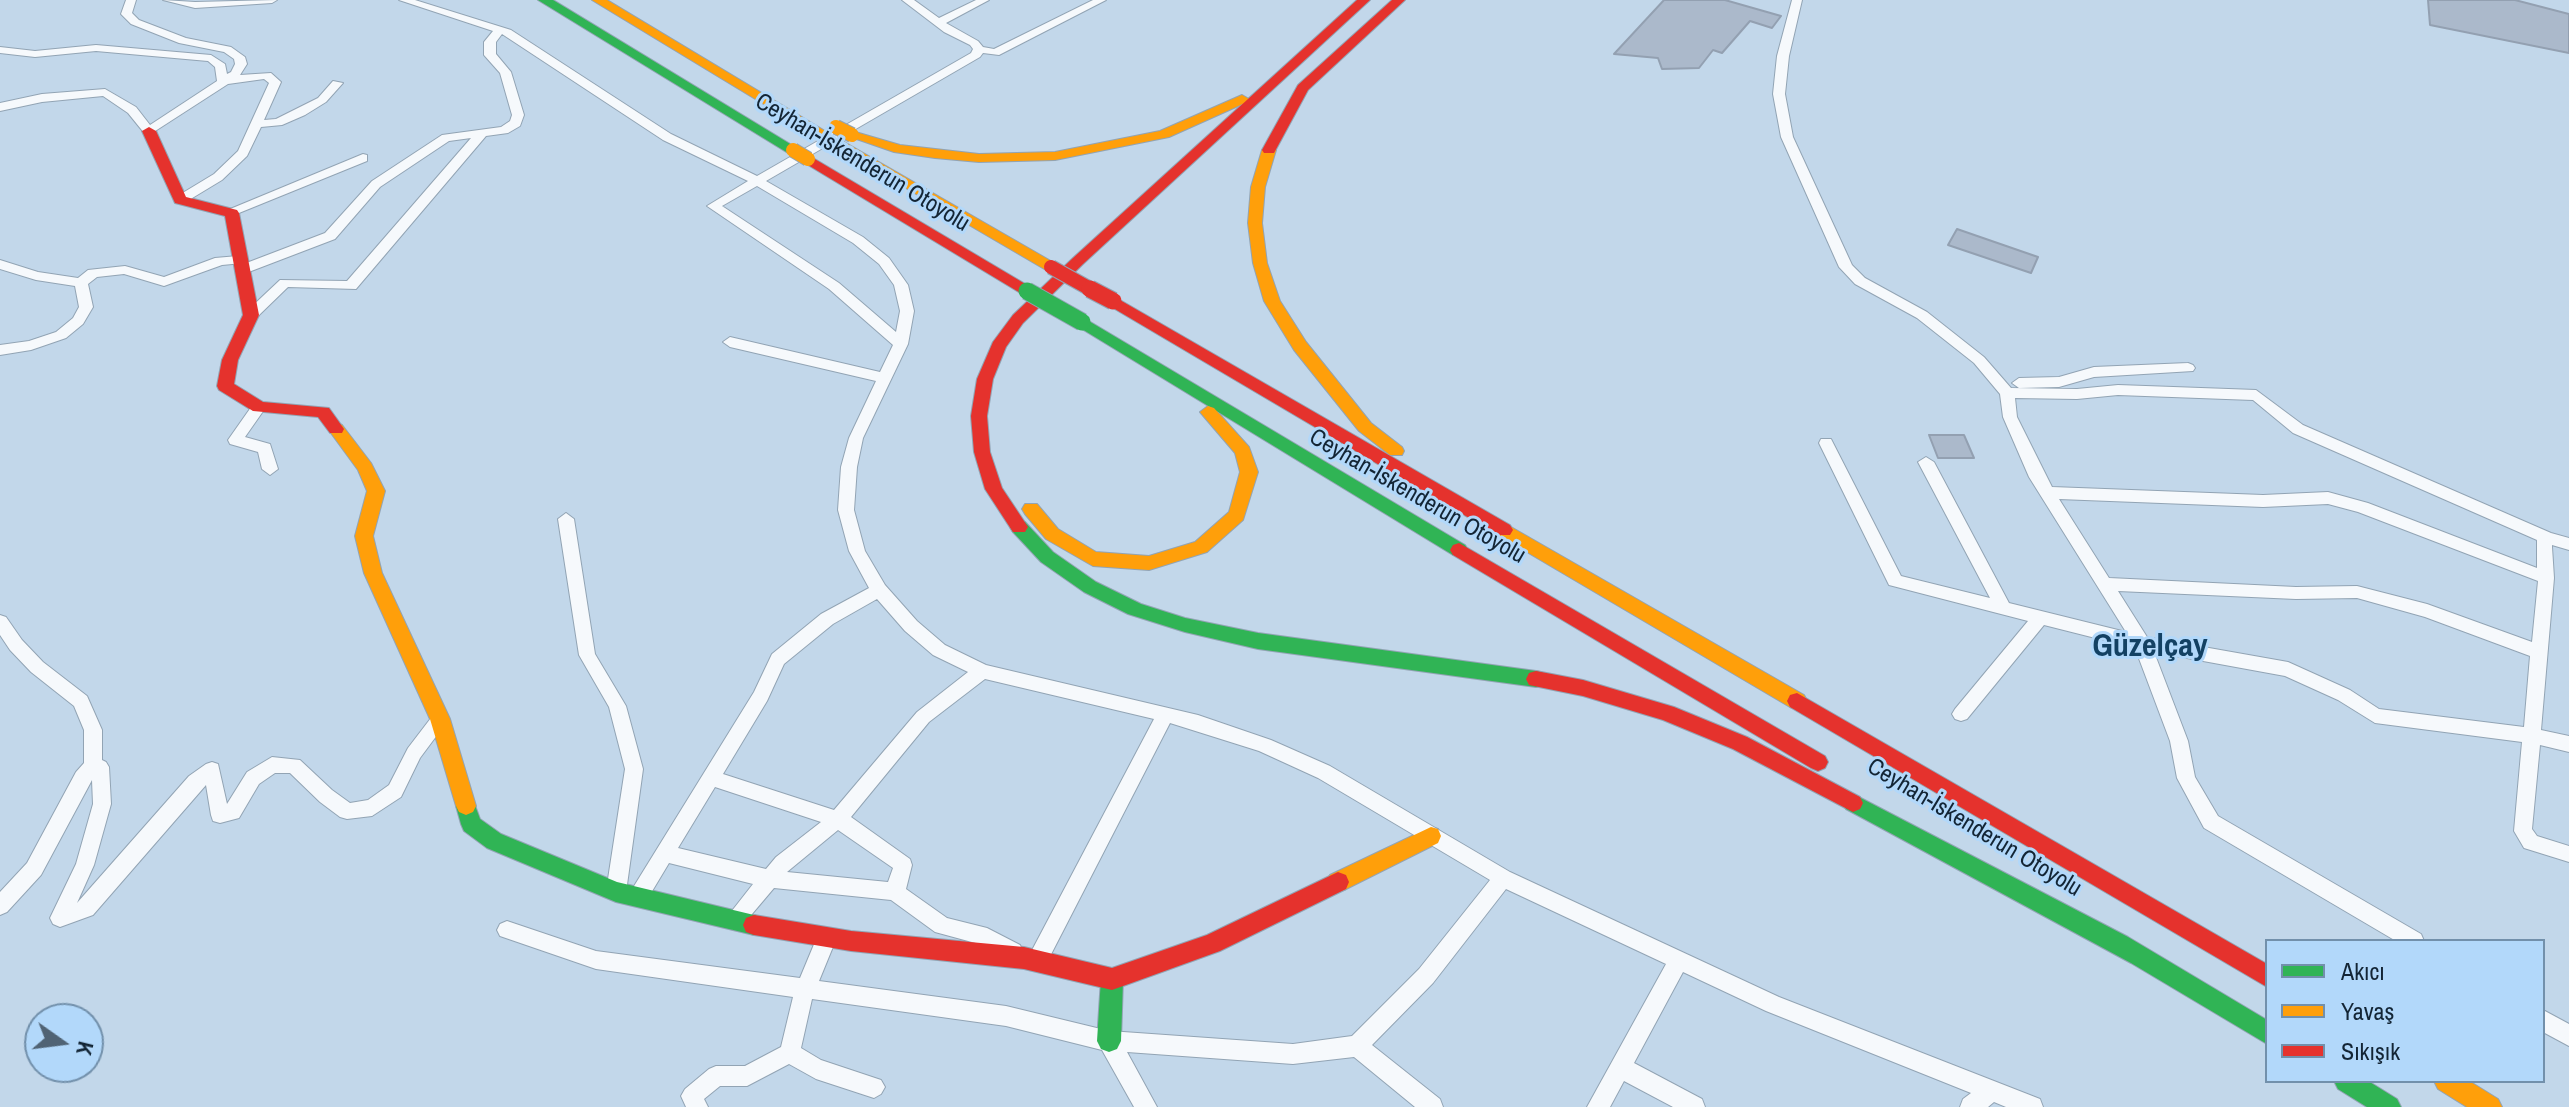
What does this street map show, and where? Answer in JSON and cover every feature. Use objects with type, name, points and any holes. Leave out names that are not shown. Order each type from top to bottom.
[{"type":"main road","name":"Ceyhan-İskenderun Otoyolu","points":[[544,0],[2265,1032]]},
{"type":"main road","name":"Ceyhan-İskenderun Otoyolu","points":[[598,0],[837,135],[1051,267],[1310,420],[1747,670],[2265,975]]},
{"type":"main road","points":[[1364,0],[1078,261],[1018,319],[999,346],[985,379],[979,416],[982,452],[994,489],[1014,522],[1047,557],[1090,587],[1135,609],[1185,625],[1258,641],[1504,673],[1583,688],[1667,713],[1753,749],[2138,955]]},
{"type":"main road","points":[[1005,380],[1016,352],[1033,326],[1090,268],[1390,0]]},
{"type":"main road","points":[[1399,0],[1303,88],[1267,154],[1258,187],[1255,223],[1260,263],[1272,301],[1329,385],[1376,436],[1423,472],[1747,670]]},
{"type":"main road","points":[[837,135],[899,149],[979,158],[1055,156],[1127,144],[1164,134],[1229,107],[1281,72],[1333,30]]},
{"type":"main road","points":[[149,131],[180,200],[229,212],[251,315],[230,360],[225,386],[259,407],[323,412],[365,467],[376,491],[364,536],[373,573],[440,719],[471,824],[494,841],[616,892],[823,946],[1030,960],[1112,979],[1212,944],[1431,836]]},
{"type":"main road","points":[[1021,494],[1052,534],[1072,549],[1093,559],[1119,563],[1149,563],[1201,547],[1222,532],[1237,515],[1246,493],[1249,472],[1243,451],[1225,427],[1106,338]]},
{"type":"main road","points":[[1109,1041],[1112,979]]},
{"type":"main road","points":[[2349,1083],[2389,1107]]},
{"type":"main road","points":[[2449,1083],[2490,1107]]},
{"type":"street","points":[[0,107],[42,98],[105,92],[132,110],[149,131],[235,74],[241,64],[239,57],[227,49],[183,41],[135,22],[126,14],[131,0]]},
{"type":"street","points":[[168,0],[195,5],[272,0]]},
{"type":"street","points":[[404,0],[500,29],[667,137],[758,181],[858,240],[884,261],[901,285],[907,311],[901,344],[856,438],[849,467],[846,510],[857,551],[879,590],[911,626],[939,650],[982,671],[1198,722],[1265,745],[1324,772],[1503,878],[1773,1004],[2032,1107]]},
{"type":"street","points":[[907,0],[979,49],[995,53],[1101,0]]},
{"type":"street","points":[[938,23],[984,0]]},
{"type":"street","points":[[1797,0],[1781,66],[1779,94],[1787,137],[1839,257],[1860,281],[1922,315],[1979,360],[2002,388],[2018,439],[2047,493],[2142,643],[2179,741],[2186,778],[2211,822],[2411,939]]},
{"type":"street","points":[[0,264],[36,276],[81,283],[93,273],[125,270],[164,282],[220,261],[239,265],[319,243],[330,236],[376,184],[418,153],[459,134],[504,130],[516,123],[518,115],[505,72],[490,55],[490,42],[500,29]]},
{"type":"street","points":[[0,50],[35,54],[96,48],[211,58],[221,66],[221,78],[225,81]]},
{"type":"street","points":[[901,344],[834,286],[713,206],[968,62],[979,49]]},
{"type":"street","points":[[180,200],[226,169],[243,153],[275,82],[267,75],[225,81]]},
{"type":"street","points":[[258,124],[278,122],[301,112],[322,100],[337,83]]},
{"type":"street","points":[[251,315],[285,283],[351,286],[482,133]]},
{"type":"street","points":[[229,212],[363,158]]},
{"type":"street","points":[[0,350],[31,345],[61,335],[78,321],[86,307],[81,283]]},
{"type":"street","points":[[730,342],[884,378]]},
{"type":"street","points":[[2002,388],[2059,382],[2094,372],[2188,368]]},
{"type":"street","points":[[2002,388],[2077,394],[2118,390],[2256,395],[2298,429],[2546,537],[2569,544]]},
{"type":"street","points":[[259,407],[235,440],[265,448],[270,469]]},
{"type":"street","points":[[1826,443],[1895,581],[2142,643],[2288,669],[2344,695],[2375,716],[2534,736],[2569,744]]},
{"type":"street","points":[[1926,462],[2003,608]]},
{"type":"street","points":[[2047,493],[2263,501],[2328,498],[2362,507],[2546,578]]},
{"type":"street","points":[[566,519],[587,655],[617,706],[634,769],[616,892]]},
{"type":"street","points":[[2546,537],[2546,578],[2534,736],[2523,831],[2531,842],[2569,854]]},
{"type":"street","points":[[2104,584],[2296,593],[2357,592],[2427,611],[2539,652]]},
{"type":"street","points":[[638,897],[761,696],[778,659],[827,619],[879,590]]},
{"type":"street","points":[[1961,714],[2040,618]]},
{"type":"street","points":[[0,622],[37,667],[81,701],[93,730],[93,765],[82,778],[34,869],[0,906]]},
{"type":"street","points":[[734,921],[783,863],[838,819],[923,717],[982,671]]},
{"type":"street","points":[[667,854],[769,879],[895,892],[942,926],[987,937],[1030,960],[1165,716]]},
{"type":"street","points":[[93,765],[100,767],[102,804],[85,865],[60,918],[86,909],[195,782],[212,770],[220,815],[232,812],[253,778],[272,765],[294,765],[326,796],[347,811],[372,808],[395,791],[414,753],[440,719]]},
{"type":"street","points":[[712,778],[838,819],[903,865],[895,892]]},
{"type":"street","points":[[507,930],[596,960],[1006,1016],[1109,1041],[1293,1054],[1357,1046],[1426,976],[1503,878]]},
{"type":"street","points":[[697,1107],[692,1096],[716,1076],[747,1076],[790,1053],[806,988],[823,946]]},
{"type":"street","points":[[1598,1107],[1679,960]]},
{"type":"street","points":[[2545,1021],[2569,1036]]},
{"type":"street","points":[[1109,1041],[1146,1107]]},
{"type":"street","points":[[1357,1046],[1432,1107]]},
{"type":"street","points":[[790,1053],[816,1069],[874,1087]]},
{"type":"street","points":[[1620,1067],[1694,1107]]},
{"type":"street","points":[[1971,1107],[1991,1091]]},
{"type":"building","points":[[1664,0],[1725,0],[1781,16],[1772,28],[1750,21],[1722,53],[1713,50],[1699,68],[1662,69],[1658,58],[1614,54]]},
{"type":"building","points":[[2428,0],[2515,0],[2569,14],[2569,53],[2430,25]]},
{"type":"building","points":[[1957,229],[2038,257],[2031,273],[1948,245]]},
{"type":"building","points":[[1929,435],[1964,435],[1974,458],[1938,458]]},
{"type":"traffic: fast","points":[[544,0],[793,150]]},
{"type":"traffic: fast","points":[[1027,291],[1082,322]]},
{"type":"traffic: fast","points":[[1082,322],[1459,550]]},
{"type":"traffic: fast","points":[[1019,527],[1047,557],[1090,587],[1135,609],[1185,625],[1258,641],[1536,679]]},
{"type":"traffic: fast","points":[[1853,803],[2138,955]]},
{"type":"traffic: fast","points":[[466,806],[471,824],[494,841],[616,892],[754,925]]},
{"type":"traffic: fast","points":[[2120,944],[2265,1032]]},
{"type":"traffic: fast","points":[[1109,1041],[1112,979]]},
{"type":"traffic: fast","points":[[2349,1083],[2389,1107]]},
{"type":"traffic: slow","points":[[598,0],[823,134]]},
{"type":"traffic: slow","points":[[852,135],[899,149],[935,154],[979,158],[1055,156],[1164,134],[1242,99]]},
{"type":"traffic: slow","points":[[836,127],[852,135]]},
{"type":"traffic: slow","points":[[839,143],[1051,267]]},
{"type":"traffic: slow","points":[[793,150],[808,159]]},
{"type":"traffic: slow","points":[[1269,150],[1258,187],[1255,223],[1260,263],[1272,301],[1300,346],[1365,427],[1396,451]]},
{"type":"traffic: slow","points":[[1031,509],[1052,534],[1093,559],[1149,563],[1201,547],[1237,515],[1249,472],[1243,451],[1208,412]]},
{"type":"traffic: slow","points":[[336,429],[365,467],[376,491],[364,536],[373,573],[440,719],[466,806]]},
{"type":"traffic: slow","points":[[1504,530],[1797,701]]},
{"type":"traffic: slow","points":[[1338,882],[1431,836]]},
{"type":"traffic: slow","points":[[2449,1083],[2490,1107]]},
{"type":"traffic: jam","points":[[1019,527],[994,489],[982,452],[979,416],[985,379],[999,346],[1018,319],[1078,261],[1364,0]]},
{"type":"traffic: jam","points":[[1269,150],[1303,88],[1399,0]]},
{"type":"traffic: jam","points":[[149,131],[180,200],[232,213],[251,315],[230,360],[225,386],[259,407],[323,412],[336,429]]},
{"type":"traffic: jam","points":[[808,159],[1027,291]]},
{"type":"traffic: jam","points":[[1051,267],[1113,301]]},
{"type":"traffic: jam","points":[[1113,301],[1504,530]]},
{"type":"traffic: jam","points":[[1459,550],[1818,762]]},
{"type":"traffic: jam","points":[[1536,679],[1583,688],[1667,713],[1740,743],[1853,803]]},
{"type":"traffic: jam","points":[[1797,701],[2265,975]]},
{"type":"traffic: jam","points":[[754,925],[851,941],[1024,958],[1112,979],[1212,944],[1338,882]]},
{"type":"district","name":"Güzelçay","points":[[2150,647]]}]
